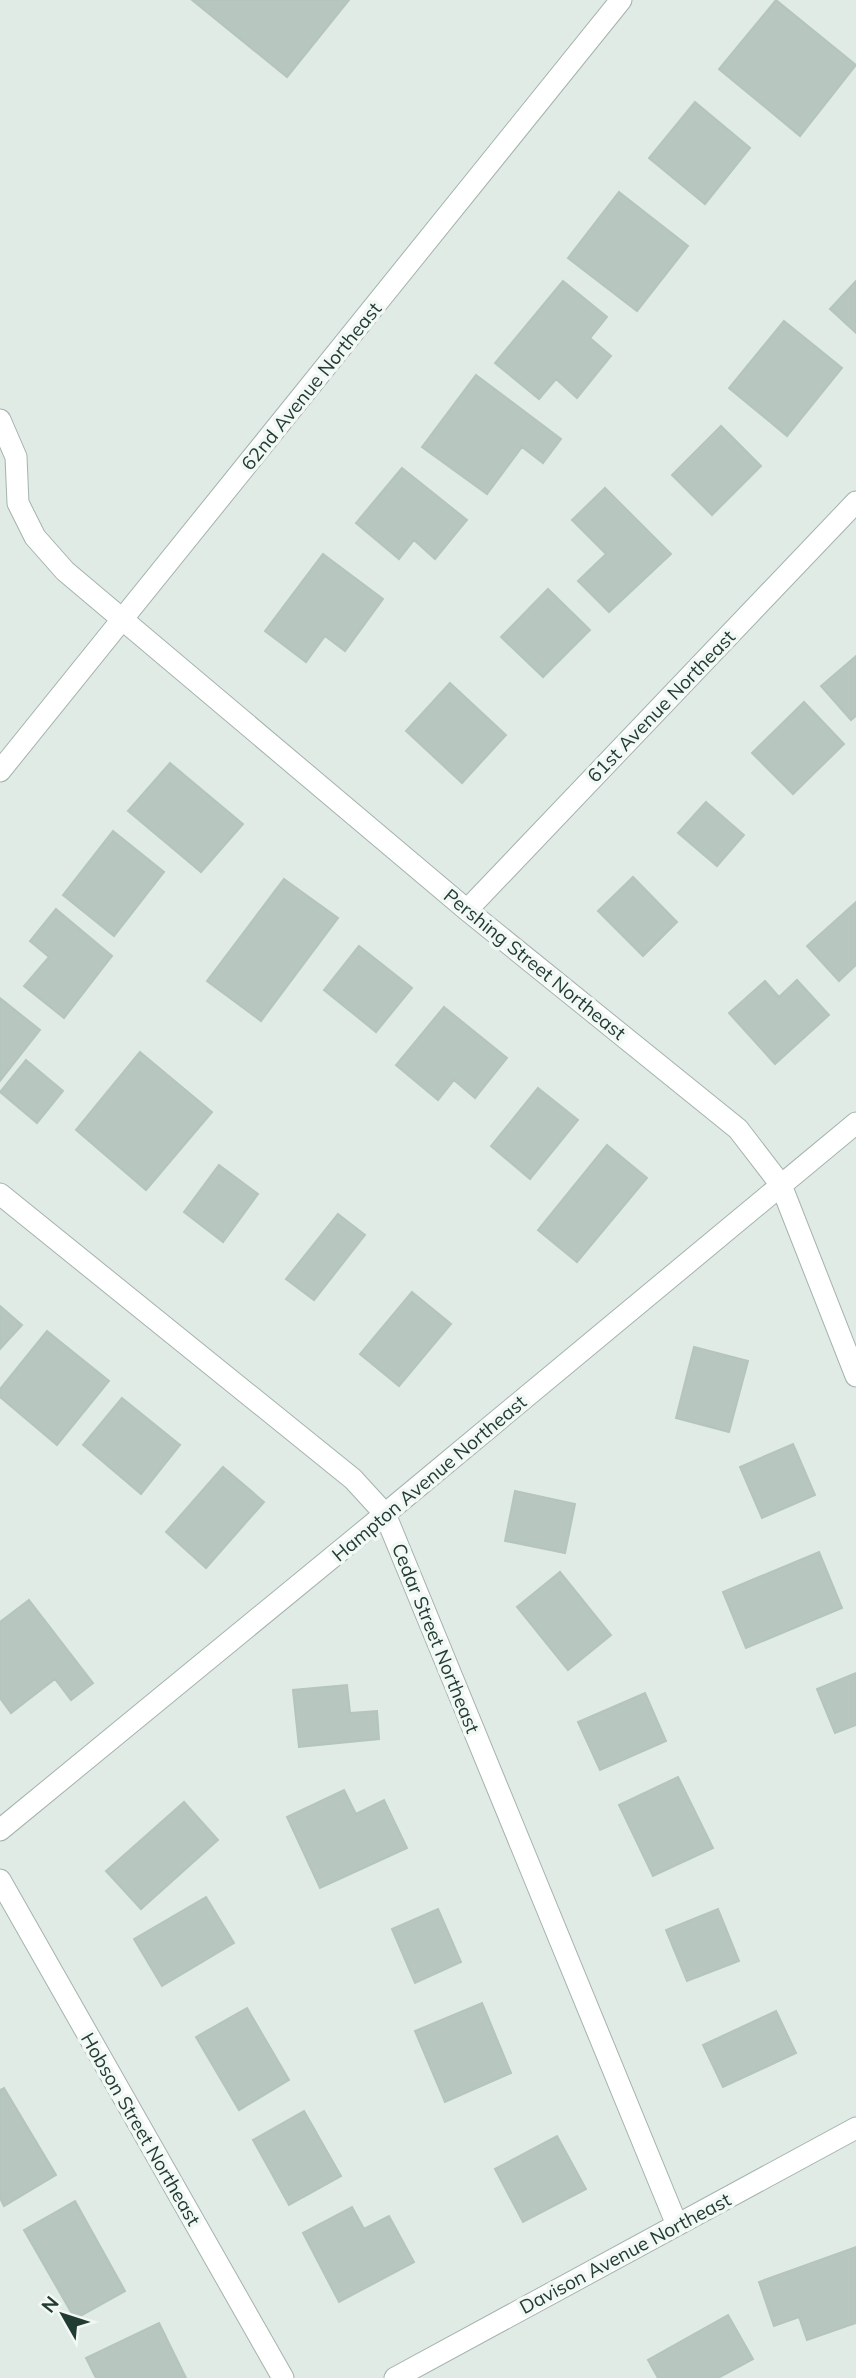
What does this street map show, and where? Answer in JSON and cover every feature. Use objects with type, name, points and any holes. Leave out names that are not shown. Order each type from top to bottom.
[{"type":"street","name":"62nd Avenue Northeast","points":[[0,771],[621,0]]},
{"type":"street","name":"Pershing Street Northeast","points":[[0,420],[16,457],[18,503],[35,537],[65,571],[467,910],[738,1129],[781,1185],[856,1376]]},
{"type":"street","name":"61st Avenue Northeast","points":[[467,910],[856,502]]},
{"type":"street","name":"Hampton Avenue Northeast","points":[[0,1830],[856,1123]]},
{"type":"street","name":"Cedar Street Northeast","points":[[0,1194],[354,1479],[385,1514],[677,2225]]},
{"type":"street","name":"Hobson Street Northeast","points":[[0,1880],[283,2378]]},
{"type":"street","name":"Davison Avenue Northeast","points":[[395,2378],[856,2128]]},
{"type":"building","points":[[192,0],[349,0],[287,77]]},
{"type":"building","points":[[776,0],[856,65],[800,136],[719,69]]},
{"type":"building","points":[[695,102],[750,148],[705,204],[649,158]]},
{"type":"building","points":[[619,192],[688,246],[637,311],[568,258]]},
{"type":"building","points":[[563,281],[607,317],[590,338],[611,356],[577,398],[556,379],[539,399],[495,363]]},
{"type":"building","points":[[856,281],[856,333],[830,309]]},
{"type":"building","points":[[784,321],[842,368],[787,436],[729,388]]},
{"type":"building","points":[[476,375],[561,439],[543,463],[522,447],[487,494],[422,447]]},
{"type":"building","points":[[721,426],[761,466],[712,515],[672,475]]},
{"type":"building","points":[[402,468],[467,520],[435,559],[414,540],[399,559],[356,523]]},
{"type":"building","points":[[605,488],[671,554],[609,612],[578,581],[606,554],[572,520]]},
{"type":"building","points":[[323,554],[383,599],[345,651],[325,636],[306,662],[265,631]]},
{"type":"building","points":[[548,589],[590,630],[543,677],[501,637]]},
{"type":"building","points":[[856,656],[856,716],[851,720],[821,686]]},
{"type":"building","points":[[450,683],[506,735],[462,783],[406,731]]},
{"type":"building","points":[[804,702],[844,744],[793,794],[752,753]]},
{"type":"building","points":[[170,763],[243,824],[201,872],[128,811]]},
{"type":"building","points":[[706,802],[744,835],[717,866],[678,833]]},
{"type":"building","points":[[113,831],[164,872],[114,936],[63,895]]},
{"type":"building","points":[[633,877],[677,922],[643,956],[598,911]]},
{"type":"building","points":[[284,879],[338,918],[261,1021],[207,981]]},
{"type":"building","points":[[856,902],[856,965],[839,981],[807,946]]},
{"type":"building","points":[[56,909],[112,956],[64,1018],[24,986],[49,957],[30,941]]},
{"type":"building","points":[[359,946],[412,988],[376,1032],[324,990]]},
{"type":"building","points":[[797,980],[829,1015],[775,1064],[729,1013],[765,981],[779,997]]},
{"type":"building","points":[[0,998],[40,1030],[0,1081]]},
{"type":"building","points":[[444,1007],[507,1058],[475,1098],[454,1080],[438,1100],[396,1065]]},
{"type":"building","points":[[140,1052],[212,1112],[146,1190],[76,1130]]},
{"type":"building","points":[[26,1060],[63,1091],[37,1123],[0,1092]]},
{"type":"building","points":[[538,1088],[578,1120],[530,1179],[491,1146]]},
{"type":"building","points":[[607,1145],[647,1178],[577,1262],[538,1230]]},
{"type":"building","points":[[219,1165],[258,1194],[223,1242],[184,1212]]},
{"type":"building","points":[[338,1214],[365,1235],[314,1300],[286,1279]]},
{"type":"building","points":[[412,1292],[451,1324],[399,1386],[360,1354]]},
{"type":"building","points":[[0,1306],[22,1325],[0,1349]]},
{"type":"building","points":[[47,1331],[109,1381],[57,1445],[0,1397],[0,1389]]},
{"type":"building","points":[[694,1347],[748,1361],[729,1432],[676,1418]]},
{"type":"building","points":[[122,1398],[180,1445],[141,1494],[83,1445]]},
{"type":"building","points":[[793,1444],[815,1495],[762,1518],[740,1467]]},
{"type":"building","points":[[223,1467],[264,1502],[206,1568],[166,1532]]},
{"type":"building","points":[[515,1491],[575,1504],[565,1553],[505,1541]]},
{"type":"building","points":[[819,1552],[842,1608],[746,1648],[723,1592]]},
{"type":"building","points":[[560,1572],[611,1635],[568,1670],[517,1607]]},
{"type":"building","points":[[29,1600],[93,1683],[71,1700],[55,1679],[11,1713],[0,1698],[0,1622]]},
{"type":"building","points":[[856,1673],[856,1725],[835,1733],[817,1689]]},
{"type":"building","points":[[347,1685],[350,1713],[377,1711],[379,1739],[299,1747],[293,1690]]},
{"type":"building","points":[[645,1693],[666,1741],[600,1770],[578,1722]]},
{"type":"building","points":[[678,1777],[713,1848],[653,1876],[619,1805]]},
{"type":"building","points":[[344,1790],[356,1814],[384,1800],[407,1848],[320,1888],[287,1817]]},
{"type":"building","points":[[184,1802],[218,1840],[141,1909],[106,1871]]},
{"type":"building","points":[[206,1897],[234,1943],[162,1986],[134,1939]]},
{"type":"building","points":[[438,1909],[461,1962],[415,1983],[392,1929]]},
{"type":"building","points":[[718,1909],[739,1961],[687,1981],[666,1930]]},
{"type":"building","points":[[482,2003],[511,2073],[445,2102],[415,2031]]},
{"type":"building","points":[[247,2008],[289,2080],[239,2110],[196,2037]]},
{"type":"building","points":[[776,2011],[796,2053],[723,2087],[703,2045]]},
{"type":"building","points":[[4,2088],[56,2175],[4,2206],[0,2198],[0,2090]]},
{"type":"building","points":[[304,2111],[341,2176],[289,2205],[253,2140]]},
{"type":"building","points":[[557,2136],[586,2189],[523,2222],[495,2169]]},
{"type":"building","points":[[75,2201],[125,2291],[75,2319],[24,2230]]},
{"type":"building","points":[[352,2207],[364,2229],[389,2216],[414,2262],[339,2302],[303,2233]]},
{"type":"building","points":[[856,2247],[856,2323],[807,2340],[799,2317],[774,2326],[759,2282]]},
{"type":"building","points":[[728,2315],[753,2359],[718,2378],[658,2378],[648,2360]]},
{"type":"building","points":[[159,2323],[186,2378],[96,2378],[86,2358]]}]
